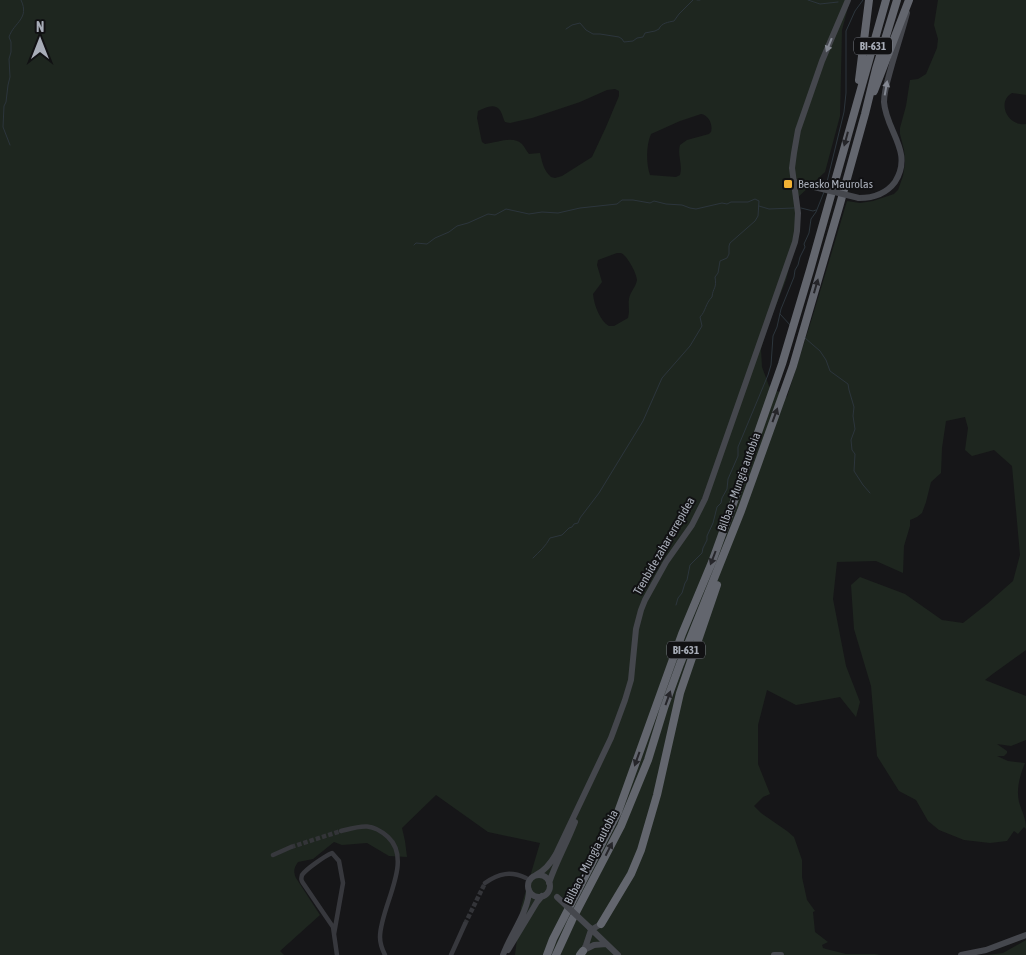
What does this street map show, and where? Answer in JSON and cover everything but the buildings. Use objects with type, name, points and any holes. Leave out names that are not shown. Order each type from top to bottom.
[{"type":"highway","points":[[859,92],[869,0]]},
{"type":"highway","name":"Bilbao - Mungia autobia","points":[[547,955],[553,938],[618,812],[679,643],[732,507],[793,328],[886,0]]},
{"type":"highway","name":"Bilbao - Mungia autobia","points":[[556,955],[621,826],[648,760],[680,664],[741,511],[793,366],[896,0]]},
{"type":"highway","points":[[865,114],[910,0]]},
{"type":"highway","points":[[601,924],[631,874],[641,850],[657,795],[680,693],[726,560],[727,545]]},
{"type":"highway","points":[[542,955],[553,938]]},
{"type":"street","name":"Trenbide zahar errepidea","points":[[536,875],[551,863],[611,738],[631,680],[636,629],[645,600],[666,562],[692,525],[705,499],[792,253],[797,231],[798,213],[792,168],[798,130],[822,61],[848,0]]},
{"type":"street","points":[[794,182],[859,198],[875,197],[890,189],[898,176],[902,161],[896,136],[884,102],[888,80],[910,0]]},
{"type":"street","name":"Trenbide zahar errepidea","points":[[549,884],[569,837],[580,804]]},
{"type":"street","points":[[341,831],[364,826],[373,827],[380,830],[391,840],[396,851],[398,867],[381,931],[381,942],[385,955]]},
{"type":"street","points":[[273,855],[291,847]]},
{"type":"street","points":[[334,934],[343,883],[339,861],[332,853],[305,872],[301,879],[333,927],[334,934],[337,955]]},
{"type":"street","points":[[486,883],[496,876],[507,874],[518,874],[526,878]]},
{"type":"street","points":[[504,955],[508,942],[527,905],[529,898],[528,885],[530,880],[536,875],[544,876],[557,897],[618,955]]},
{"type":"street","points":[[504,955],[536,902],[549,890],[549,884]]},
{"type":"street","points":[[529,890],[533,895],[557,897]]},
{"type":"street","points":[[451,955],[465,924]]},
{"type":"street","points":[[590,929],[601,924],[601,933],[606,944]]},
{"type":"street","points":[[581,953],[586,945],[590,929]]},
{"type":"street","points":[[961,955],[986,950],[1026,935]]},
{"type":"street","points":[[581,953],[594,945],[606,944]]},
{"type":"street","points":[[774,955],[781,955]]},
{"type":"shaded area","points":[[0,0],[850,0],[842,30],[840,116],[825,172],[795,200],[800,223],[786,280],[761,349],[762,367],[769,386],[787,397],[847,201],[860,203],[873,201],[894,194],[898,190],[905,163],[900,128],[910,80],[918,79],[926,74],[937,48],[938,39],[934,25],[938,0],[1026,0],[1026,95],[1012,93],[1007,97],[1005,108],[1009,118],[1014,122],[1026,124],[1026,650],[985,680],[1026,696],[1026,740],[1011,746],[997,744],[1007,753],[1004,756],[997,756],[1008,761],[1025,763],[1020,777],[1018,792],[1026,829],[1024,827],[1018,834],[1014,831],[1007,841],[990,843],[964,840],[939,830],[928,821],[916,800],[899,791],[877,756],[871,686],[854,629],[851,585],[860,577],[905,594],[942,620],[963,623],[1013,581],[1020,555],[1012,466],[994,450],[972,456],[965,450],[968,428],[965,417],[946,421],[941,473],[931,482],[922,513],[910,520],[904,546],[903,573],[876,561],[837,562],[833,599],[846,666],[860,702],[856,717],[840,697],[796,705],[767,690],[758,725],[758,764],[770,794],[763,797],[754,806],[794,837],[802,860],[802,877],[807,900],[815,911],[813,912],[815,932],[828,942],[822,945],[823,948],[846,954],[881,955],[515,955],[521,907],[540,843],[488,832],[436,795],[402,828],[407,857],[389,856],[367,843],[342,845],[334,842],[313,859],[298,862],[294,870],[296,878],[320,915],[280,951],[284,955],[0,955]],"holes":[[[615,89],[619,91],[619,96],[592,157],[562,176],[551,177],[545,169],[540,153],[529,154],[518,141],[504,140],[485,144],[482,142],[477,118],[478,111],[483,109],[492,106],[497,107],[505,122],[510,123],[532,118],[580,102],[607,90]],[[701,114],[704,115],[710,121],[711,132],[687,140],[680,145],[680,175],[676,177],[650,175],[647,154],[651,134]],[[621,253],[629,261],[637,277],[629,299],[628,318],[614,326],[606,324],[598,312],[595,303],[593,294],[602,282],[597,265],[598,260]]]},
{"type":"shaded area","points":[[1026,940],[1026,955],[987,955],[1003,953]]},
{"type":"waterway","points":[[10,145],[3,127],[4,106],[10,77],[9,59],[11,42],[9,37],[24,12],[21,0]]},
{"type":"waterway","points":[[566,29],[580,23],[593,34],[619,37],[624,42],[633,41],[643,37],[645,33],[659,29],[663,24],[674,21],[693,0]]},
{"type":"waterway","points":[[808,0],[820,4],[838,2]]},
{"type":"waterway","points":[[826,186],[844,112],[846,93],[846,31],[855,11],[863,0]]},
{"type":"waterway","points":[[676,605],[687,580],[690,565],[702,553],[717,507],[721,503],[727,489],[728,479],[738,456],[738,447],[768,375],[771,365],[773,336],[781,309],[805,247],[804,244],[809,233],[811,219],[824,192]]},
{"type":"waterway","points":[[414,245],[416,243],[427,244],[457,226],[488,214],[495,215],[506,209],[529,214],[542,212],[558,213],[580,208],[617,204],[622,200],[650,203],[654,201],[696,209],[722,203],[748,202],[755,199],[759,201],[758,216],[755,221],[730,243],[727,258],[720,261],[712,297],[700,317],[702,326],[690,346],[662,378],[643,421],[599,493],[578,523],[574,524],[562,535],[550,538],[533,558]]},
{"type":"waterway","points":[[759,206],[769,209],[794,208]]},
{"type":"waterway","points":[[801,208],[816,210]]},
{"type":"waterway","points":[[780,314],[791,326]]},
{"type":"waterway","points":[[805,338],[820,351],[830,371],[848,384],[854,407],[855,429],[851,440],[852,450],[855,454],[854,471],[870,493]]},
{"type":"tunnel","points":[[291,847],[341,831]]},
{"type":"tunnel","points":[[465,924],[485,883]]},
{"type":"place","name":"Beasko Maurolas","points":[[788,184]]}]
